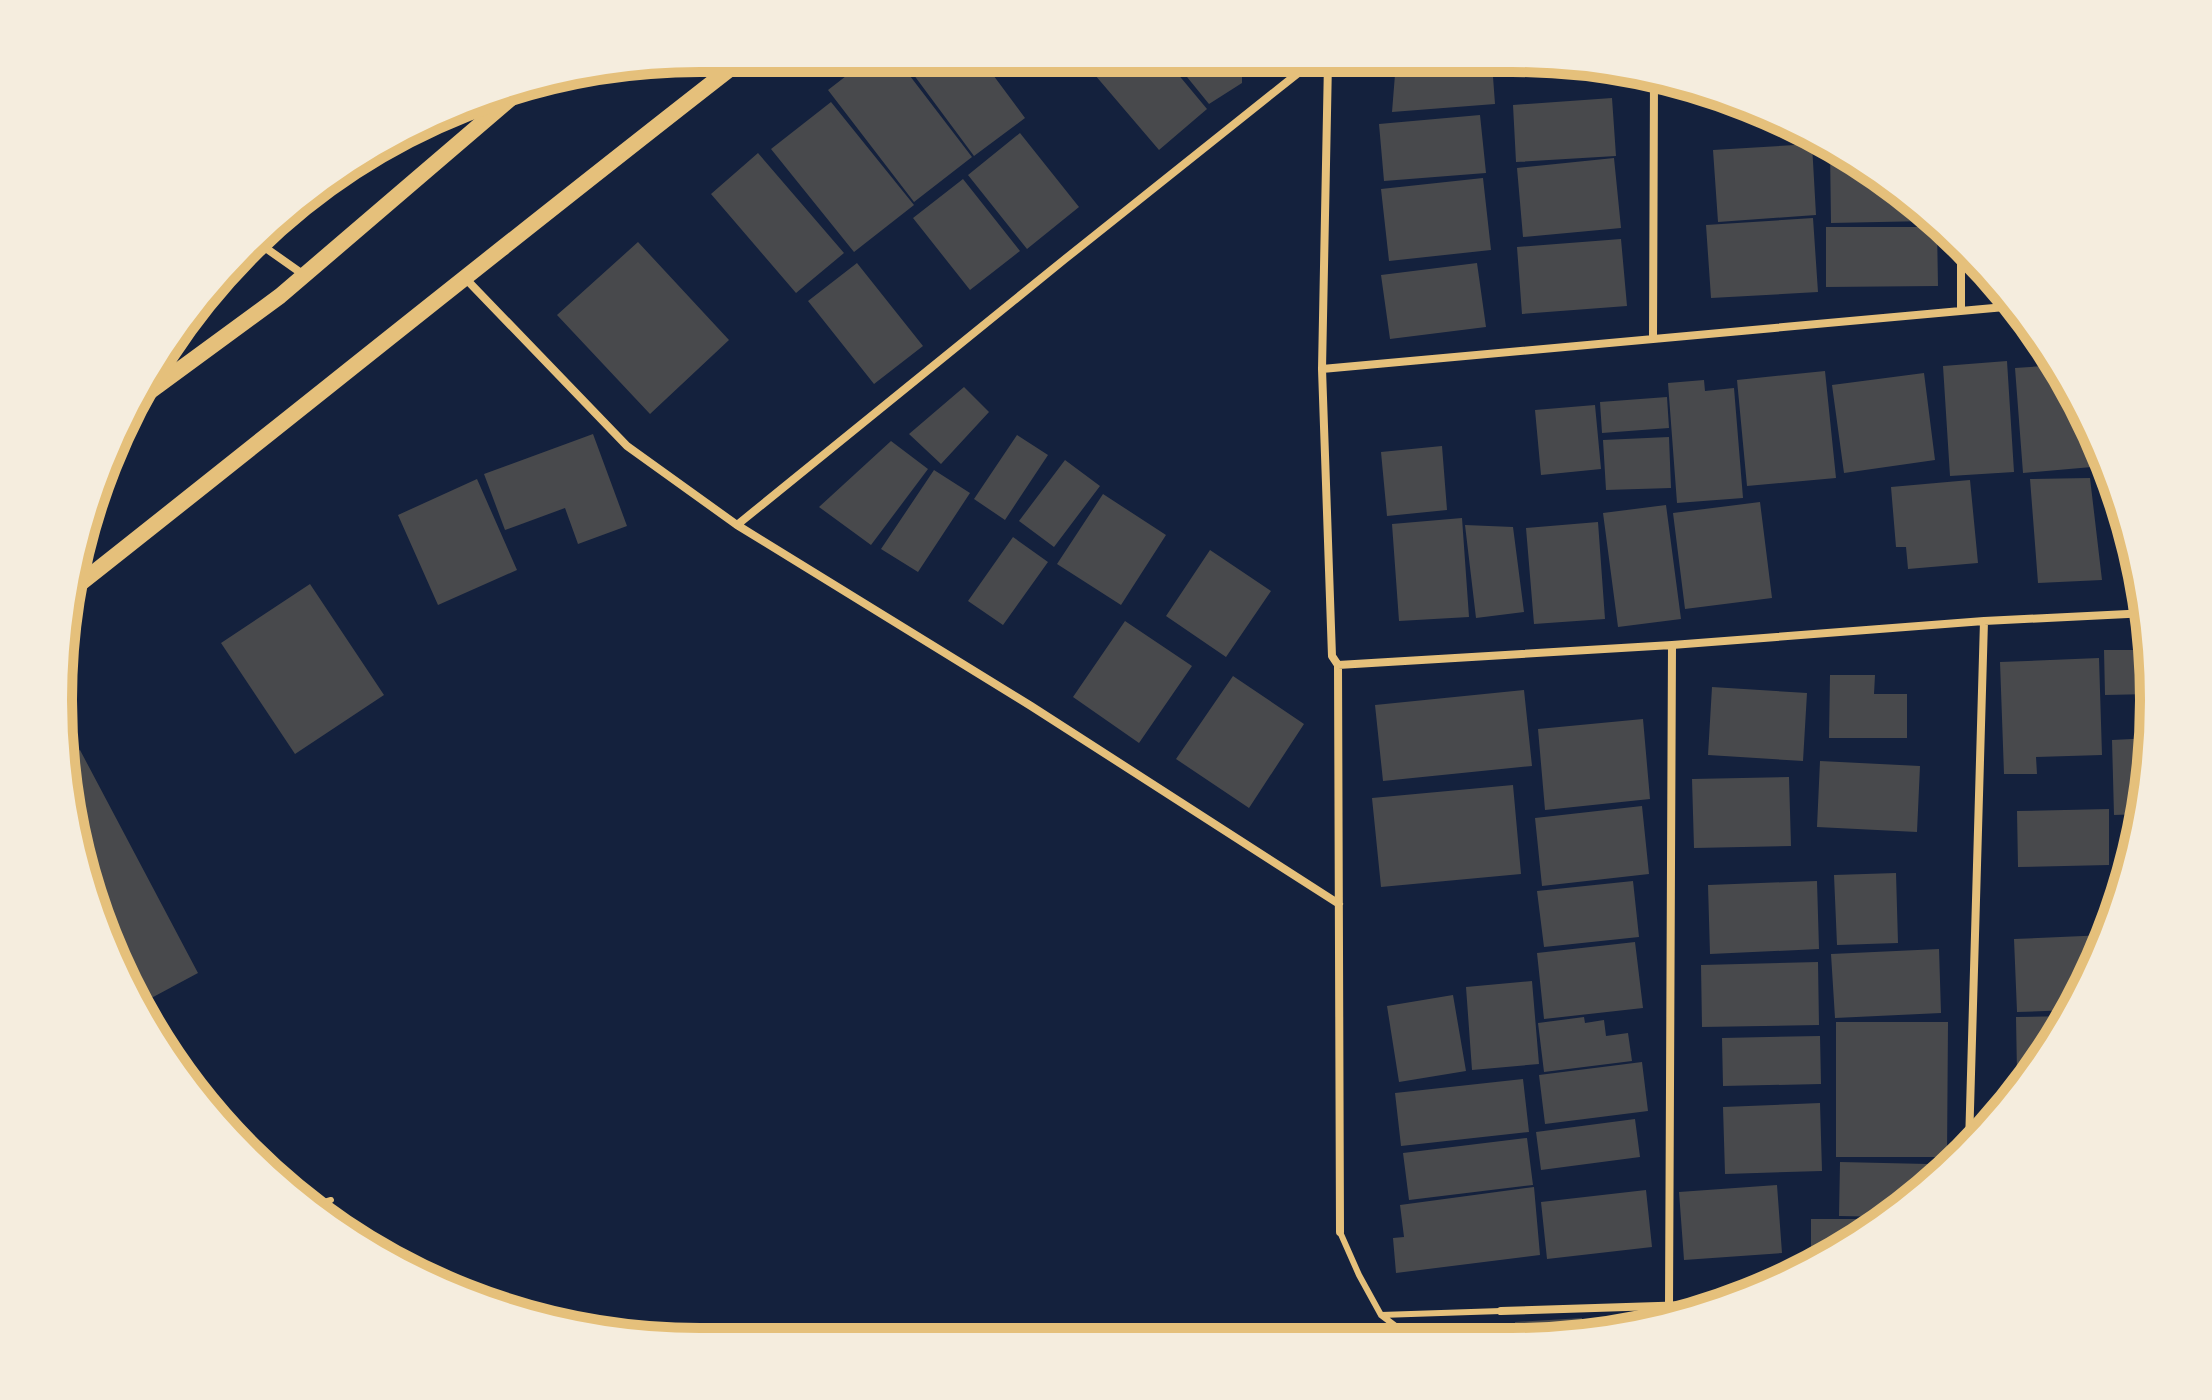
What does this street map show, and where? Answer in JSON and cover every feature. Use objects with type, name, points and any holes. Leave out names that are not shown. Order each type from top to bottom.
[{"type":"main road","points":[[83,581],[726,72]]},
{"type":"main road","points":[[155,388],[280,296],[506,103]]},
{"type":"street","points":[[737,525],[1299,72]]},
{"type":"street","points":[[1328,72],[1322,369],[1332,656],[1338,665],[1340,1232]]},
{"type":"street","points":[[1653,339],[1654,88]]},
{"type":"street","points":[[265,248],[304,275]]},
{"type":"street","points":[[1961,261],[1961,310]]},
{"type":"street","points":[[464,277],[627,446],[737,525],[1031,706],[1339,904]]},
{"type":"street","points":[[1322,369],[2001,307]]},
{"type":"street","points":[[1338,665],[2134,614]]},
{"type":"street","points":[[1969,1130],[1984,621]]},
{"type":"street","points":[[1669,1305],[1672,645]]},
{"type":"street","points":[[1501,1311],[1682,1305]]},
{"type":"lane","points":[[324,1202],[331,1200]]},
{"type":"lane","points":[[1340,1232],[1381,1315],[1398,1328]]},
{"type":"lane","points":[[1381,1315],[1501,1311]]},
{"type":"building","points":[[851,72],[907,72],[972,157],[914,202],[828,90]]},
{"type":"building","points":[[912,72],[991,72],[1025,118],[974,156]]},
{"type":"building","points":[[1092,72],[1176,72],[1207,109],[1159,150]]},
{"type":"building","points":[[1183,72],[1242,72],[1242,83],[1209,104]]},
{"type":"building","points":[[1395,72],[1493,72],[1495,104],[1392,112]]},
{"type":"building","points":[[1612,98],[1616,156],[1516,162],[1513,105]]},
{"type":"building","points":[[831,102],[914,205],[854,252],[771,149]]},
{"type":"building","points":[[1480,115],[1486,173],[1384,181],[1379,124]]},
{"type":"building","points":[[1020,133],[1079,207],[1027,249],[968,175]]},
{"type":"building","points":[[1804,144],[1812,149],[1816,215],[1718,222],[1713,150]]},
{"type":"building","points":[[758,153],[844,253],[796,293],[711,194]]},
{"type":"building","points":[[1614,158],[1621,228],[1523,237],[1517,168]]},
{"type":"building","points":[[1830,159],[1918,221],[1831,223]]},
{"type":"building","points":[[1483,178],[1491,250],[1389,261],[1381,189]]},
{"type":"building","points":[[963,179],[1020,251],[970,290],[913,218]]},
{"type":"building","points":[[1813,218],[1818,292],[1711,298],[1706,225]]},
{"type":"building","points":[[1826,227],[1925,227],[1937,238],[1938,286],[1826,287]]},
{"type":"building","points":[[1621,239],[1627,306],[1522,314],[1517,247]]},
{"type":"building","points":[[638,242],[729,340],[650,414],[557,315]]},
{"type":"building","points":[[857,263],[923,346],[874,384],[808,301]]},
{"type":"building","points":[[1477,263],[1486,327],[1390,339],[1381,275]]},
{"type":"building","points":[[2007,361],[2014,472],[1950,476],[1943,366]]},
{"type":"building","points":[[2043,366],[2075,422],[2092,467],[2023,473],[2015,368]]},
{"type":"building","points":[[1825,371],[1836,478],[1747,486],[1737,380]]},
{"type":"building","points":[[1924,373],[1935,460],[1844,473],[1832,385]]},
{"type":"building","points":[[1704,380],[1705,391],[1734,388],[1743,498],[1677,503],[1668,383]]},
{"type":"building","points":[[964,387],[989,412],[941,464],[909,434]]},
{"type":"building","points":[[1667,397],[1669,428],[1602,433],[1600,402]]},
{"type":"building","points":[[1595,405],[1601,469],[1541,475],[1535,410]]},
{"type":"building","points":[[593,434],[627,526],[578,544],[565,508],[505,530],[484,474]]},
{"type":"building","points":[[1017,435],[1048,455],[1005,520],[974,499]]},
{"type":"building","points":[[1669,437],[1671,488],[1606,490],[1603,440]]},
{"type":"building","points":[[891,441],[928,469],[871,545],[819,507]]},
{"type":"building","points":[[1442,446],[1447,510],[1387,516],[1381,452]]},
{"type":"building","points":[[1065,460],[1100,486],[1054,547],[1019,521]]},
{"type":"building","points":[[934,470],[970,493],[918,572],[881,549]]},
{"type":"building","points":[[2090,478],[2102,580],[2038,583],[2030,479]]},
{"type":"building","points":[[477,479],[517,570],[438,605],[398,515]]},
{"type":"building","points":[[1970,480],[1978,563],[1908,569],[1906,547],[1896,547],[1891,487]]},
{"type":"building","points":[[1103,494],[1166,535],[1121,605],[1057,564]]},
{"type":"building","points":[[1760,502],[1772,598],[1685,609],[1673,513]]},
{"type":"building","points":[[1666,505],[1681,619],[1618,627],[1603,513]]},
{"type":"building","points":[[1462,518],[1469,617],[1399,621],[1392,524]]},
{"type":"building","points":[[1598,522],[1605,619],[1534,624],[1526,528]]},
{"type":"building","points":[[1465,525],[1513,527],[1524,612],[1476,618]]},
{"type":"building","points":[[1013,537],[1048,562],[1003,625],[968,601]]},
{"type":"building","points":[[1210,550],[1271,591],[1226,657],[1166,616]]},
{"type":"building","points":[[310,584],[384,695],[295,754],[221,643]]},
{"type":"building","points":[[1125,621],[1192,666],[1139,743],[1073,697]]},
{"type":"building","points":[[2104,650],[2138,650],[2140,694],[2105,695]]},
{"type":"building","points":[[2099,658],[2102,755],[2036,757],[2037,774],[2004,774],[2000,662]]},
{"type":"building","points":[[1830,675],[1875,675],[1874,694],[1907,694],[1907,738],[1829,738]]},
{"type":"building","points":[[1233,676],[1304,724],[1249,808],[1176,759]]},
{"type":"building","points":[[1712,687],[1807,693],[1803,761],[1708,755]]},
{"type":"building","points":[[1524,690],[1532,766],[1383,781],[1375,705]]},
{"type":"building","points":[[1643,719],[1650,799],[1545,810],[1538,729]]},
{"type":"building","points":[[2139,739],[2129,814],[2114,815],[2112,740]]},
{"type":"building","points":[[80,750],[198,973],[148,1000],[120,940],[93,863],[74,753]]},
{"type":"building","points":[[1820,761],[1920,766],[1917,832],[1817,827]]},
{"type":"building","points":[[1789,777],[1791,846],[1694,848],[1692,779]]},
{"type":"building","points":[[1513,785],[1521,874],[1381,887],[1372,798]]},
{"type":"building","points":[[1642,806],[1649,874],[1542,886],[1535,818]]},
{"type":"building","points":[[2109,809],[2109,865],[2018,867],[2017,811]]},
{"type":"building","points":[[1896,873],[1898,943],[1837,945],[1834,875]]},
{"type":"building","points":[[1633,881],[1639,937],[1544,947],[1537,891]]},
{"type":"building","points":[[1817,881],[1819,949],[1710,954],[1708,885]]},
{"type":"building","points":[[2094,936],[2058,1011],[2017,1012],[2014,939]]},
{"type":"building","points":[[1635,942],[1643,1008],[1544,1019],[1537,953]]},
{"type":"building","points":[[1939,949],[1941,1013],[1835,1018],[1831,954]]},
{"type":"building","points":[[1818,962],[1819,1025],[1702,1027],[1701,965]]},
{"type":"building","points":[[1532,981],[1539,1064],[1472,1070],[1466,987]]},
{"type":"building","points":[[1453,995],[1466,1071],[1399,1082],[1387,1006]]},
{"type":"building","points":[[2055,1016],[2017,1072],[2016,1017]]},
{"type":"building","points":[[1584,1017],[1585,1023],[1604,1020],[1606,1036],[1628,1033],[1632,1061],[1544,1072],[1538,1023]]},
{"type":"building","points":[[1836,1022],[1948,1022],[1947,1152],[1942,1157],[1836,1157]]},
{"type":"building","points":[[1820,1036],[1821,1084],[1723,1086],[1722,1038]]},
{"type":"building","points":[[1642,1062],[1648,1111],[1545,1124],[1539,1075]]},
{"type":"building","points":[[1523,1079],[1529,1132],[1401,1146],[1395,1093]]},
{"type":"building","points":[[1820,1103],[1822,1171],[1725,1174],[1723,1107]]},
{"type":"building","points":[[1635,1119],[1640,1157],[1541,1170],[1536,1132]]},
{"type":"building","points":[[1527,1138],[1533,1185],[1409,1200],[1403,1153]]},
{"type":"building","points":[[1840,1162],[1928,1164],[1926,1172],[1868,1217],[1839,1216]]},
{"type":"building","points":[[1777,1185],[1782,1253],[1684,1260],[1679,1192]]},
{"type":"building","points":[[1534,1187],[1540,1255],[1396,1273],[1393,1238],[1404,1237],[1400,1205]]},
{"type":"building","points":[[1646,1190],[1652,1247],[1547,1259],[1541,1202]]},
{"type":"building","points":[[1811,1219],[1865,1219],[1826,1244],[1811,1252]]},
{"type":"building","points":[[1582,1318],[1582,1324],[1515,1328],[1515,1322]]}]
